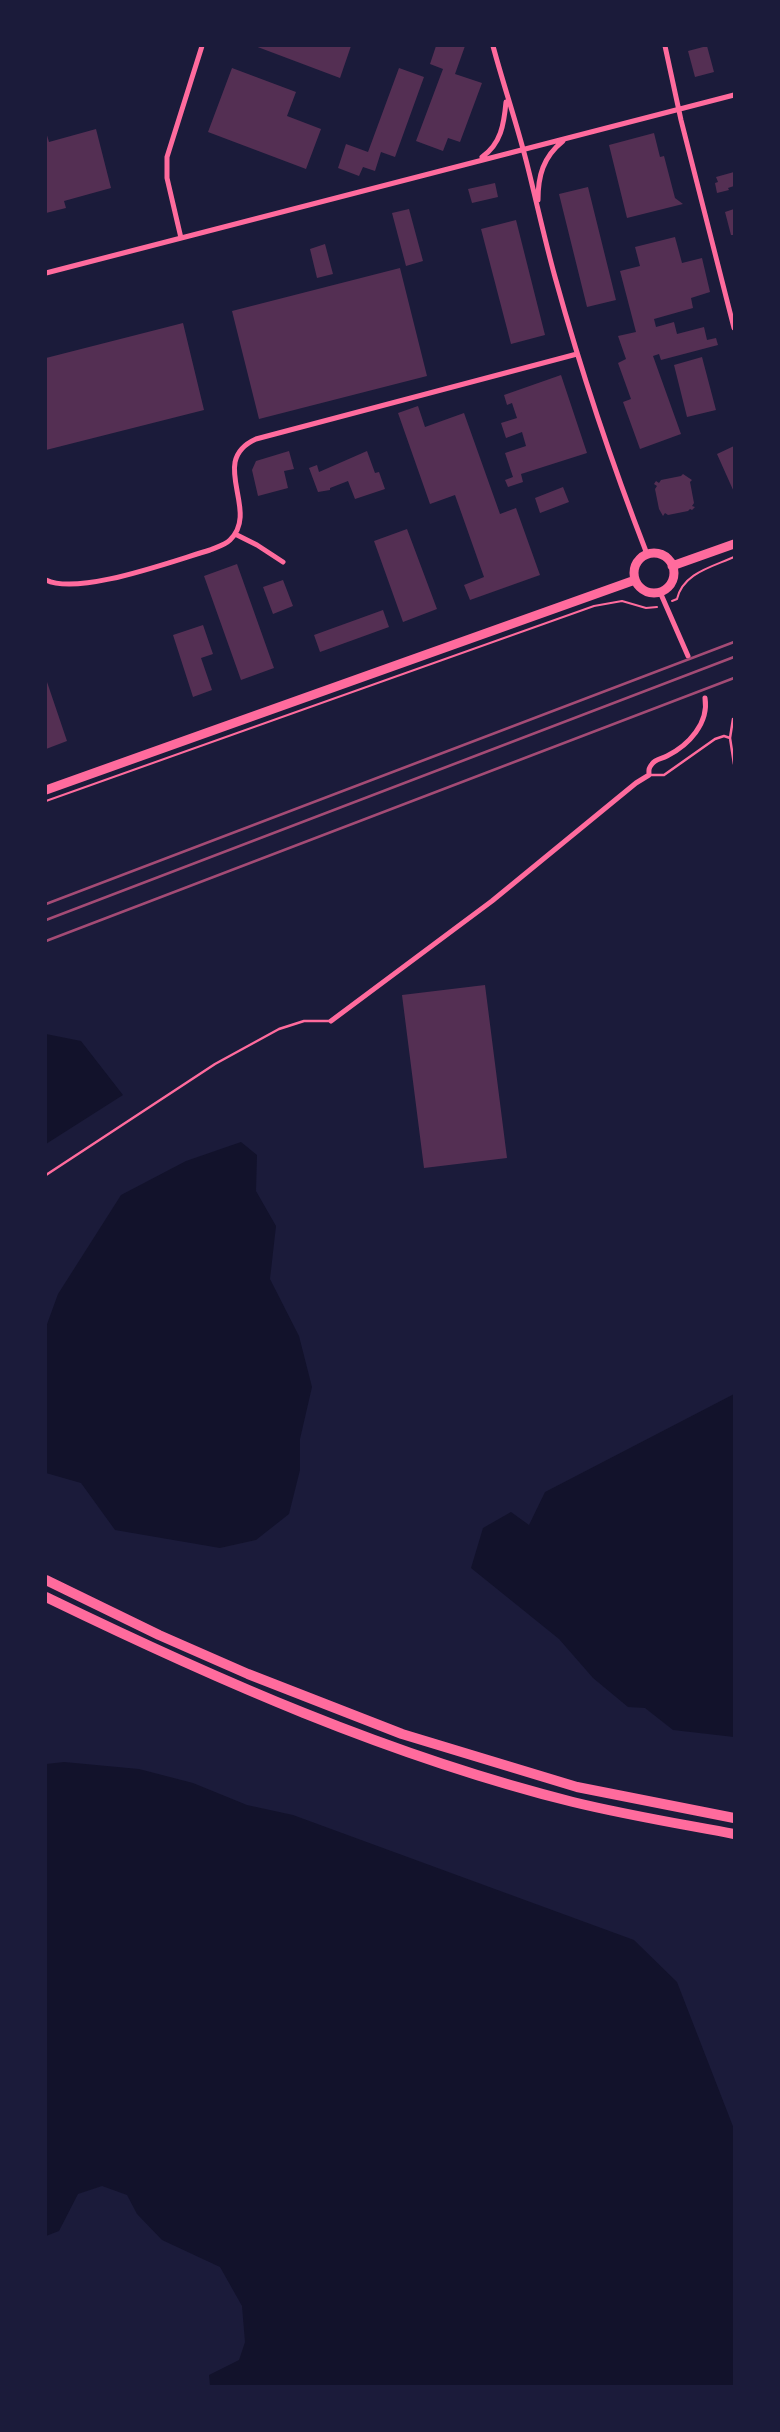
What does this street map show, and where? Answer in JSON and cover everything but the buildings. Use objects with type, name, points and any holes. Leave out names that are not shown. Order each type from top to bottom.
[{"type":"highway","points":[[46,1580],[159,1635],[248,1674],[402,1734],[577,1787],[734,1818]]},
{"type":"highway","points":[[46,1597],[240,1687],[401,1749],[573,1802],[734,1833]]},
{"type":"main road","points":[[672,566],[734,544]]},
{"type":"main road","points":[[647,554],[659,554],[672,566],[673,579],[666,589],[660,592],[648,592],[635,580],[637,562],[647,554]]},
{"type":"main road","points":[[46,790],[635,580]]},
{"type":"street","points":[[181,238],[167,178],[167,157],[202,46]]},
{"type":"street","points":[[493,46],[578,354],[647,554]]},
{"type":"street","points":[[665,46],[734,328]]},
{"type":"street","points":[[46,273],[734,95]]},
{"type":"street","points":[[477,161],[488,153],[499,138],[507,99]]},
{"type":"street","points":[[539,214],[538,188],[544,163],[551,151],[568,138]]},
{"type":"street","points":[[46,580],[65,585],[94,583],[211,550],[228,542],[235,534],[241,511],[234,468],[239,452],[251,441],[578,354]]},
{"type":"street","points":[[235,534],[283,562]]},
{"type":"street","points":[[660,592],[688,656]]},
{"type":"street","points":[[331,1021],[482,909],[649,775],[650,765],[669,755],[701,726],[706,708],[705,698]]},
{"type":"lane","points":[[733,719],[730,738],[734,764]]},
{"type":"lane","points":[[649,775],[664,775],[715,738],[730,738]]},
{"type":"lane","points":[[46,1175],[215,1064],[279,1029],[304,1021],[331,1021]]},
{"type":"path","points":[[46,801],[594,606],[621,601],[654,608],[666,604],[677,599],[684,582],[734,557]]},
{"type":"shaded area","points":[[46,1034],[81,1041],[123,1095],[46,1144]]},
{"type":"shaded area","points":[[241,1142],[257,1155],[256,1191],[276,1226],[270,1279],[299,1336],[312,1387],[300,1439],[300,1470],[289,1514],[256,1540],[220,1548],[115,1530],[81,1483],[46,1473],[46,1327],[58,1294],[121,1195],[186,1161]]},
{"type":"shaded area","points":[[734,1394],[734,1737],[673,1730],[645,1708],[628,1707],[593,1678],[559,1639],[471,1568],[483,1528],[511,1512],[529,1525],[545,1492]]},
{"type":"shaded area","points":[[64,1762],[139,1769],[193,1783],[247,1805],[293,1815],[634,1940],[677,1982],[734,2129],[734,2386],[210,2386],[209,2375],[239,2360],[245,2342],[242,2306],[220,2267],[162,2240],[137,2214],[127,2195],[102,2186],[78,2194],[59,2231],[46,2236],[46,1764]]},
{"type":"railway","points":[[46,904],[734,642]]},
{"type":"railway","points":[[46,920],[734,657]]},
{"type":"railway","points":[[46,941],[734,678]]}]
